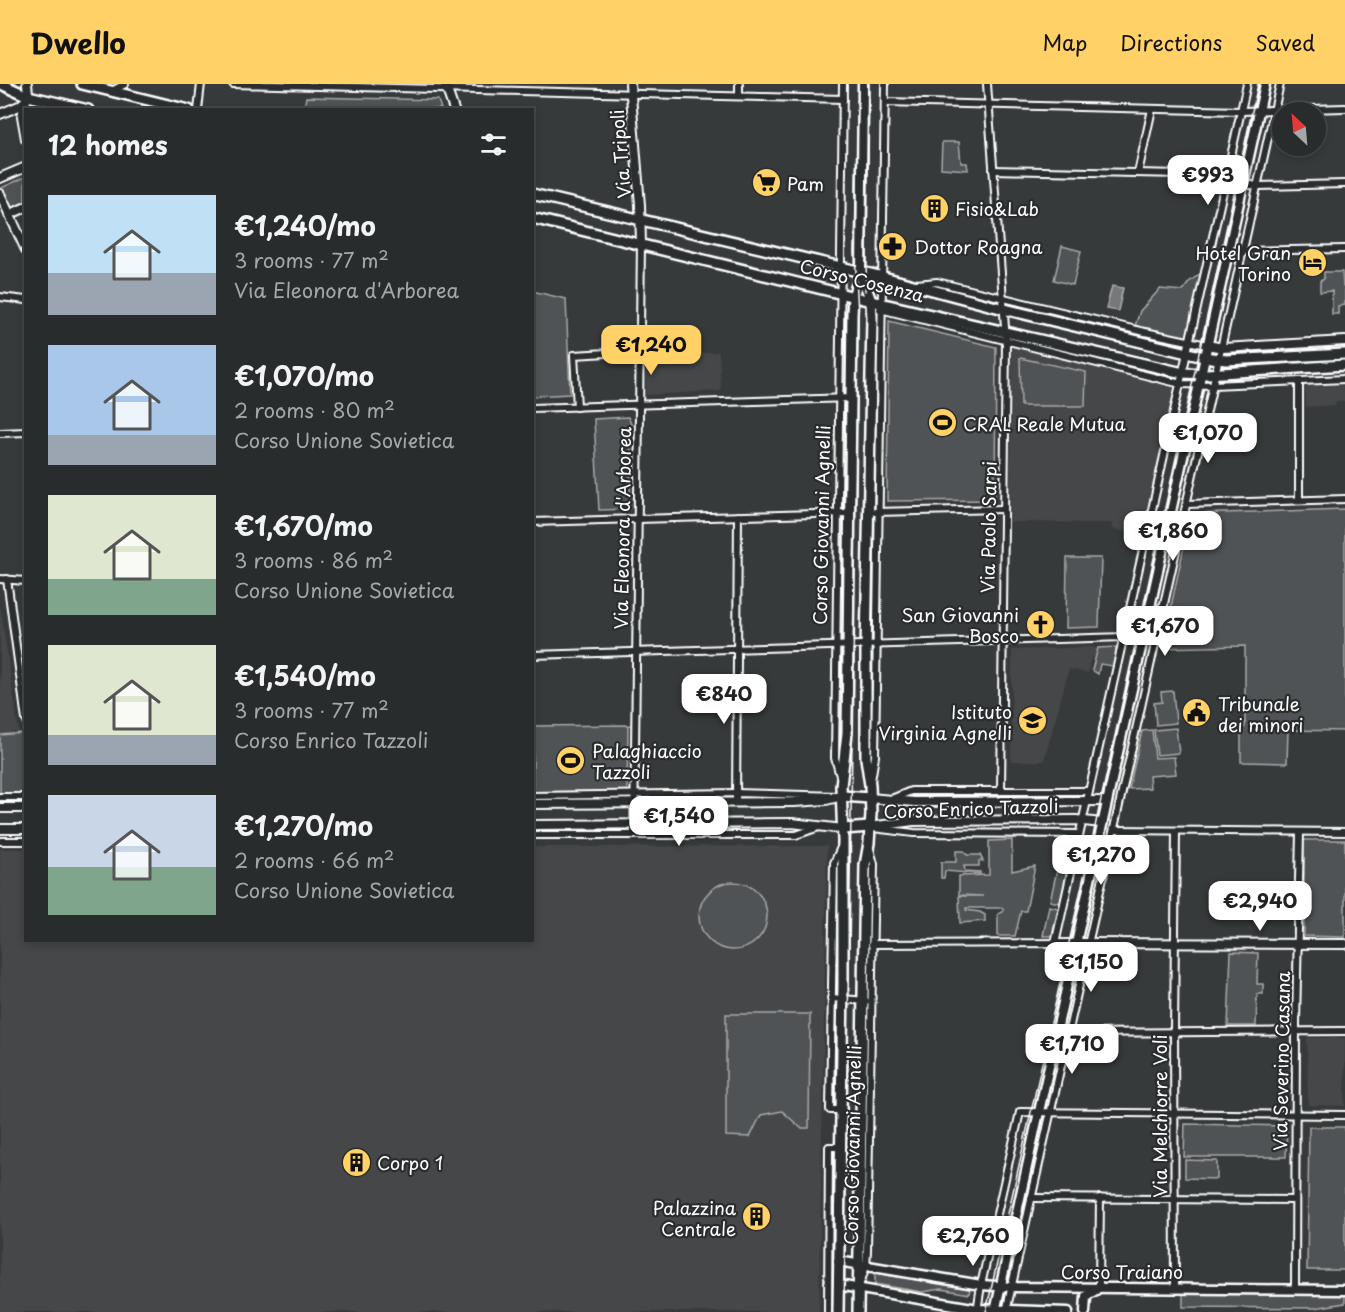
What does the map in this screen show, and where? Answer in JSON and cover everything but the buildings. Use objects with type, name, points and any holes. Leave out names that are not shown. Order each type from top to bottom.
[{"type":"main road","points":[[1,84],[27,98],[48,105],[72,108]]},
{"type":"main road","points":[[82,84],[181,108]]},
{"type":"main road","name":"Corso Giovanni Agnelli","points":[[858,1312],[858,1288],[862,1265],[867,1001],[865,865],[870,827],[870,785],[866,758],[866,645],[876,399],[872,317],[877,304],[861,273],[863,84]]},
{"type":"main road","points":[[995,1311],[1265,84]]},
{"type":"main road","name":"Corso Cosenza","points":[[534,194],[910,285],[1003,304],[1188,354],[1219,359],[1345,354]]},
{"type":"main road","name":"Corso Cosenza","points":[[534,218],[846,294],[877,304],[1005,331],[1183,373],[1201,374],[1345,365]]},
{"type":"main road","name":"Corso Giovanni Agnelli","points":[[838,1312],[833,1285],[833,1261],[840,1218],[843,999],[842,782],[846,751],[852,314],[846,294],[861,273]]},
{"type":"main road","points":[[842,796],[870,798]]},
{"type":"main road","points":[[843,829],[870,827]]},
{"type":"main road","name":"Corso Traiano","points":[[833,1261],[981,1285],[1012,1287],[1345,1290]]},
{"type":"main road","points":[[833,1285],[977,1310],[1068,1312]]},
{"type":"main road","points":[[1085,1312],[1086,1296],[1099,1288]]},
{"type":"street","points":[[24,108],[27,84]]},
{"type":"street","points":[[111,91],[125,84]]},
{"type":"street","points":[[198,108],[201,84]]},
{"type":"street","points":[[233,84],[504,88],[567,93],[843,99]]},
{"type":"street","points":[[565,84],[567,93]]},
{"type":"street","name":"Via Tripoli","points":[[630,84],[641,221]]},
{"type":"street","points":[[739,84],[739,96]]},
{"type":"street","name":"Corso Giovanni Agnelli","points":[[842,782],[835,758],[839,398],[846,294],[840,268],[843,84]]},
{"type":"street","name":"Corso Giovanni Agnelli","points":[[876,399],[877,304],[882,277],[885,84]]},
{"type":"street","name":"Via Paolo Sarpi","points":[[987,84],[1006,341],[1001,790]]},
{"type":"street","points":[[1055,944],[1247,84]]},
{"type":"street","points":[[1277,102],[1280,84]]},
{"type":"street","points":[[446,87],[453,108]]},
{"type":"street","points":[[0,114],[19,106],[27,98]]},
{"type":"street","points":[[885,102],[1272,110]]},
{"type":"street","points":[[1326,109],[1345,108]]},
{"type":"street","points":[[24,109],[22,116],[24,128]]},
{"type":"street","points":[[1137,173],[1152,109]]},
{"type":"street","points":[[1006,1312],[1272,123]]},
{"type":"street","points":[[0,178],[24,168]]},
{"type":"street","points":[[993,170],[1227,175]]},
{"type":"street","points":[[1243,184],[1258,186],[1345,184]]},
{"type":"street","points":[[0,194],[24,246]]},
{"type":"street","points":[[9,214],[24,208]]},
{"type":"street","name":"Via Eleonora d'Arborea","points":[[634,836],[641,221]]},
{"type":"street","points":[[1244,251],[1345,249]]},
{"type":"street","points":[[0,297],[24,300]]},
{"type":"street","name":"Corso Cosenza","points":[[877,304],[1006,341],[1181,384],[1213,385],[1345,379]]},
{"type":"street","name":"Corso Cosenza","points":[[1003,304],[1208,345]]},
{"type":"street","points":[[1208,345],[1223,348],[1345,341]]},
{"type":"street","points":[[577,407],[574,355],[640,351]]},
{"type":"street","points":[[1299,381],[1299,500]]},
{"type":"street","points":[[534,408],[851,398]]},
{"type":"street","points":[[0,433],[24,432]]},
{"type":"street","points":[[1187,504],[1345,499]]},
{"type":"street","points":[[873,512],[1003,509]]},
{"type":"street","name":"Corso Giovanni Agnelli","points":[[870,785],[875,756],[877,645],[873,512]]},
{"type":"street","points":[[534,522],[849,513]]},
{"type":"street","points":[[736,798],[738,516]]},
{"type":"street","points":[[24,581],[4,579],[24,707]]},
{"type":"street","points":[[1148,617],[1164,605]]},
{"type":"street","points":[[534,655],[1125,638]]},
{"type":"street","name":"Corso Enrico Tazzoli","points":[[889,800],[911,791],[1089,791]]},
{"type":"street","points":[[534,796],[634,799]]},
{"type":"street","points":[[534,804],[634,799],[826,800],[842,796]]},
{"type":"street","points":[[0,797],[24,797]]},
{"type":"street","name":"Corso Enrico Tazzoli","points":[[870,798],[914,802],[1087,803],[1107,801],[1120,804]]},
{"type":"street","points":[[0,808],[24,808]]},
{"type":"street","name":"Corso Enrico Tazzoli","points":[[870,827],[913,821],[1083,821],[1101,823]]},
{"type":"street","points":[[534,825],[792,823],[843,829]]},
{"type":"street","points":[[534,835],[796,835],[819,827]]},
{"type":"street","name":"Corso Enrico Tazzoli","points":[[870,827],[914,833],[1079,834]]},
{"type":"street","points":[[0,829],[24,829]]},
{"type":"street","points":[[1114,830],[1345,832]]},
{"type":"street","name":"Via Melchiorre Voli","points":[[1175,1288],[1176,831]]},
{"type":"street","name":"Via Severino Casana","points":[[1295,1290],[1294,1200],[1300,832]]},
{"type":"street","points":[[0,841],[24,841]]},
{"type":"street","name":"Corso Giovanni Agnelli","points":[[841,1110],[830,1110],[834,863],[843,842]]},
{"type":"street","name":"Corso Giovanni Agnelli","points":[[867,1001],[872,944],[874,864],[869,846]]},
{"type":"street","points":[[872,944],[1345,944]]},
{"type":"street","points":[[831,998],[867,1001]]},
{"type":"street","points":[[1069,1033],[1345,1031]]},
{"type":"street","points":[[977,1310],[1020,1112],[1345,1115]]},
{"type":"street","name":"Corso Giovanni Agnelli","points":[[833,1261],[829,1147],[840,1147]]},
{"type":"street","points":[[1030,1198],[1294,1200]]},
{"type":"street","points":[[1099,1288],[1100,1198]]},
{"type":"street","name":"Corso Giovanni Agnelli","points":[[828,1312],[833,1285]]},
{"type":"shaded area","points":[[306,97],[438,100],[441,108],[304,108]]},
{"type":"shaded area","points":[[942,142],[959,142],[961,163],[967,163],[968,170],[941,168]]},
{"type":"shaded area","points":[[24,177],[24,204],[11,210],[1,188]]},
{"type":"shaded area","points":[[1062,246],[1081,251],[1073,285],[1054,280]]},
{"type":"shaded area","points":[[1204,271],[1188,337],[1135,326],[1140,311],[1160,289],[1183,291],[1189,282]]},
{"type":"shaded area","points":[[1324,272],[1342,272],[1345,305],[1338,306],[1338,314],[1332,314],[1332,291],[1320,292],[1320,281],[1324,279]]},
{"type":"shaded area","points":[[1112,286],[1123,288],[1118,311],[1106,309]]},
{"type":"shaded area","points":[[534,291],[566,299],[570,394],[534,396]]},
{"type":"shaded area","name":"CRAL Reale Mutua","points":[[889,321],[996,347],[995,500],[887,501]]},
{"type":"shaded area","points":[[1012,347],[1172,385],[1175,392],[1143,536],[1112,529],[1112,523],[1010,522]]},
{"type":"shaded area","points":[[719,352],[721,391],[646,395],[646,356]]},
{"type":"shaded area","points":[[1020,358],[1086,372],[1085,406],[1021,406]]},
{"type":"shaded area","points":[[1345,385],[1345,401],[1336,401],[1336,405],[1306,407],[1305,386]]},
{"type":"shaded area","points":[[628,417],[631,424],[630,509],[599,510],[594,419]]},
{"type":"shaded area","points":[[1345,509],[1345,731],[1288,730],[1287,763],[1241,762],[1241,728],[1245,727],[1245,646],[1162,648],[1191,514]]},
{"type":"shaded area","points":[[1067,558],[1101,558],[1099,627],[1066,628]]},
{"type":"shaded area","points":[[0,605],[19,732],[0,734]]},
{"type":"shaded area","points":[[1117,647],[1113,666],[1100,664],[1098,674],[1092,670],[1098,648]]},
{"type":"shaded area","name":"Istituto Virginia Agnelli","points":[[1098,648],[1095,658],[1092,657],[1090,662],[1088,673],[1069,669],[1044,761],[1011,761],[1012,650]]},
{"type":"shaded area","points":[[1173,691],[1176,723],[1156,725],[1154,703],[1162,702],[1161,692]]},
{"type":"shaded area","name":"Palaghiaccio Tazzoli","points":[[628,725],[627,791],[534,792],[534,726]]},
{"type":"shaded area","points":[[1176,728],[1179,753],[1157,755],[1154,730]]},
{"type":"shaded area","points":[[1152,730],[1155,758],[1174,757],[1176,774],[1149,776],[1150,788],[1129,789],[1142,731]]},
{"type":"shaded area","points":[[23,733],[24,793],[0,793],[0,735]]},
{"type":"shaded area","points":[[1064,839],[1074,839],[1060,903],[1050,901]]},
{"type":"shaded area","points":[[1012,840],[1012,871],[1035,866],[1026,911],[1021,911],[1015,936],[998,936],[998,914],[1003,912],[1003,908],[966,908],[966,910],[985,915],[985,921],[960,923],[959,896],[983,896],[959,895],[959,876],[989,875],[989,841]]},
{"type":"shaded area","points":[[1304,840],[1345,840],[1345,937],[1304,936]]},
{"type":"shaded area","name":"Corpo 1","points":[[827,846],[819,1312],[0,1312],[0,849],[24,849],[24,942],[534,942],[534,847]]},
{"type":"shaded area","points":[[956,851],[964,851],[967,855],[980,855],[983,861],[979,861],[979,866],[964,866],[965,871],[980,872],[980,874],[945,871],[944,878],[941,878],[941,862],[956,862]]},
{"type":"shaded area","points":[[733,882],[746,885],[757,892],[764,903],[767,916],[764,929],[757,940],[746,947],[733,950],[720,947],[709,940],[702,929],[699,916],[702,903],[709,892],[720,885]]},
{"type":"shaded area","points":[[1049,906],[1058,908],[1052,936],[1043,936]]},
{"type":"shaded area","points":[[1231,952],[1258,953],[1257,984],[1263,984],[1263,994],[1257,994],[1256,1026],[1228,1026]]},
{"type":"shaded area","points":[[726,1014],[810,1014],[809,1128],[801,1128],[782,1111],[761,1115],[750,1137],[726,1136]]},
{"type":"shaded area","points":[[1307,1038],[1345,1038],[1345,1106],[1308,1105]]},
{"type":"shaded area","points":[[1185,1124],[1287,1126],[1286,1157],[1184,1157]]},
{"type":"shaded area","points":[[1309,1127],[1345,1127],[1345,1270],[1307,1270]]},
{"type":"shaded area","points":[[1185,1160],[1217,1161],[1217,1179],[1185,1178]]},
{"type":"shaded area","points":[[875,1273],[970,1289],[969,1294],[941,1289],[922,1292],[875,1284]]},
{"type":"shaded area","points":[[1183,1294],[1345,1295],[1345,1303],[1314,1308],[1183,1307]]},
{"type":"tram line","points":[[844,1312],[858,315],[855,252],[858,84]]},
{"type":"tram line","points":[[865,291],[869,84]]},
{"type":"tram line","points":[[986,1312],[1258,84]]},
{"type":"place","name":"Pam","points":[[766,183]]},
{"type":"place","name":"Fisio&Lab","points":[[934,208]]},
{"type":"place","name":"Dottor Roagna","points":[[893,246]]},
{"type":"place","name":"Hotel Gran Torino","points":[[1312,262]]},
{"type":"place","name":"CRAL Reale Mutua","points":[[942,423]]},
{"type":"place","name":"San Giovanni Bosco","points":[[1040,624]]},
{"type":"place","name":"Tribunale dei minori","points":[[1197,713]]},
{"type":"place","name":"Istituto Virginia Agnelli","points":[[1033,721]]},
{"type":"place","name":"Palaghiaccio Tazzoli","points":[[571,760]]},
{"type":"place","name":"Corpo 1","points":[[356,1162]]},
{"type":"place","name":"Palazzina Centrale","points":[[757,1217]]}]
